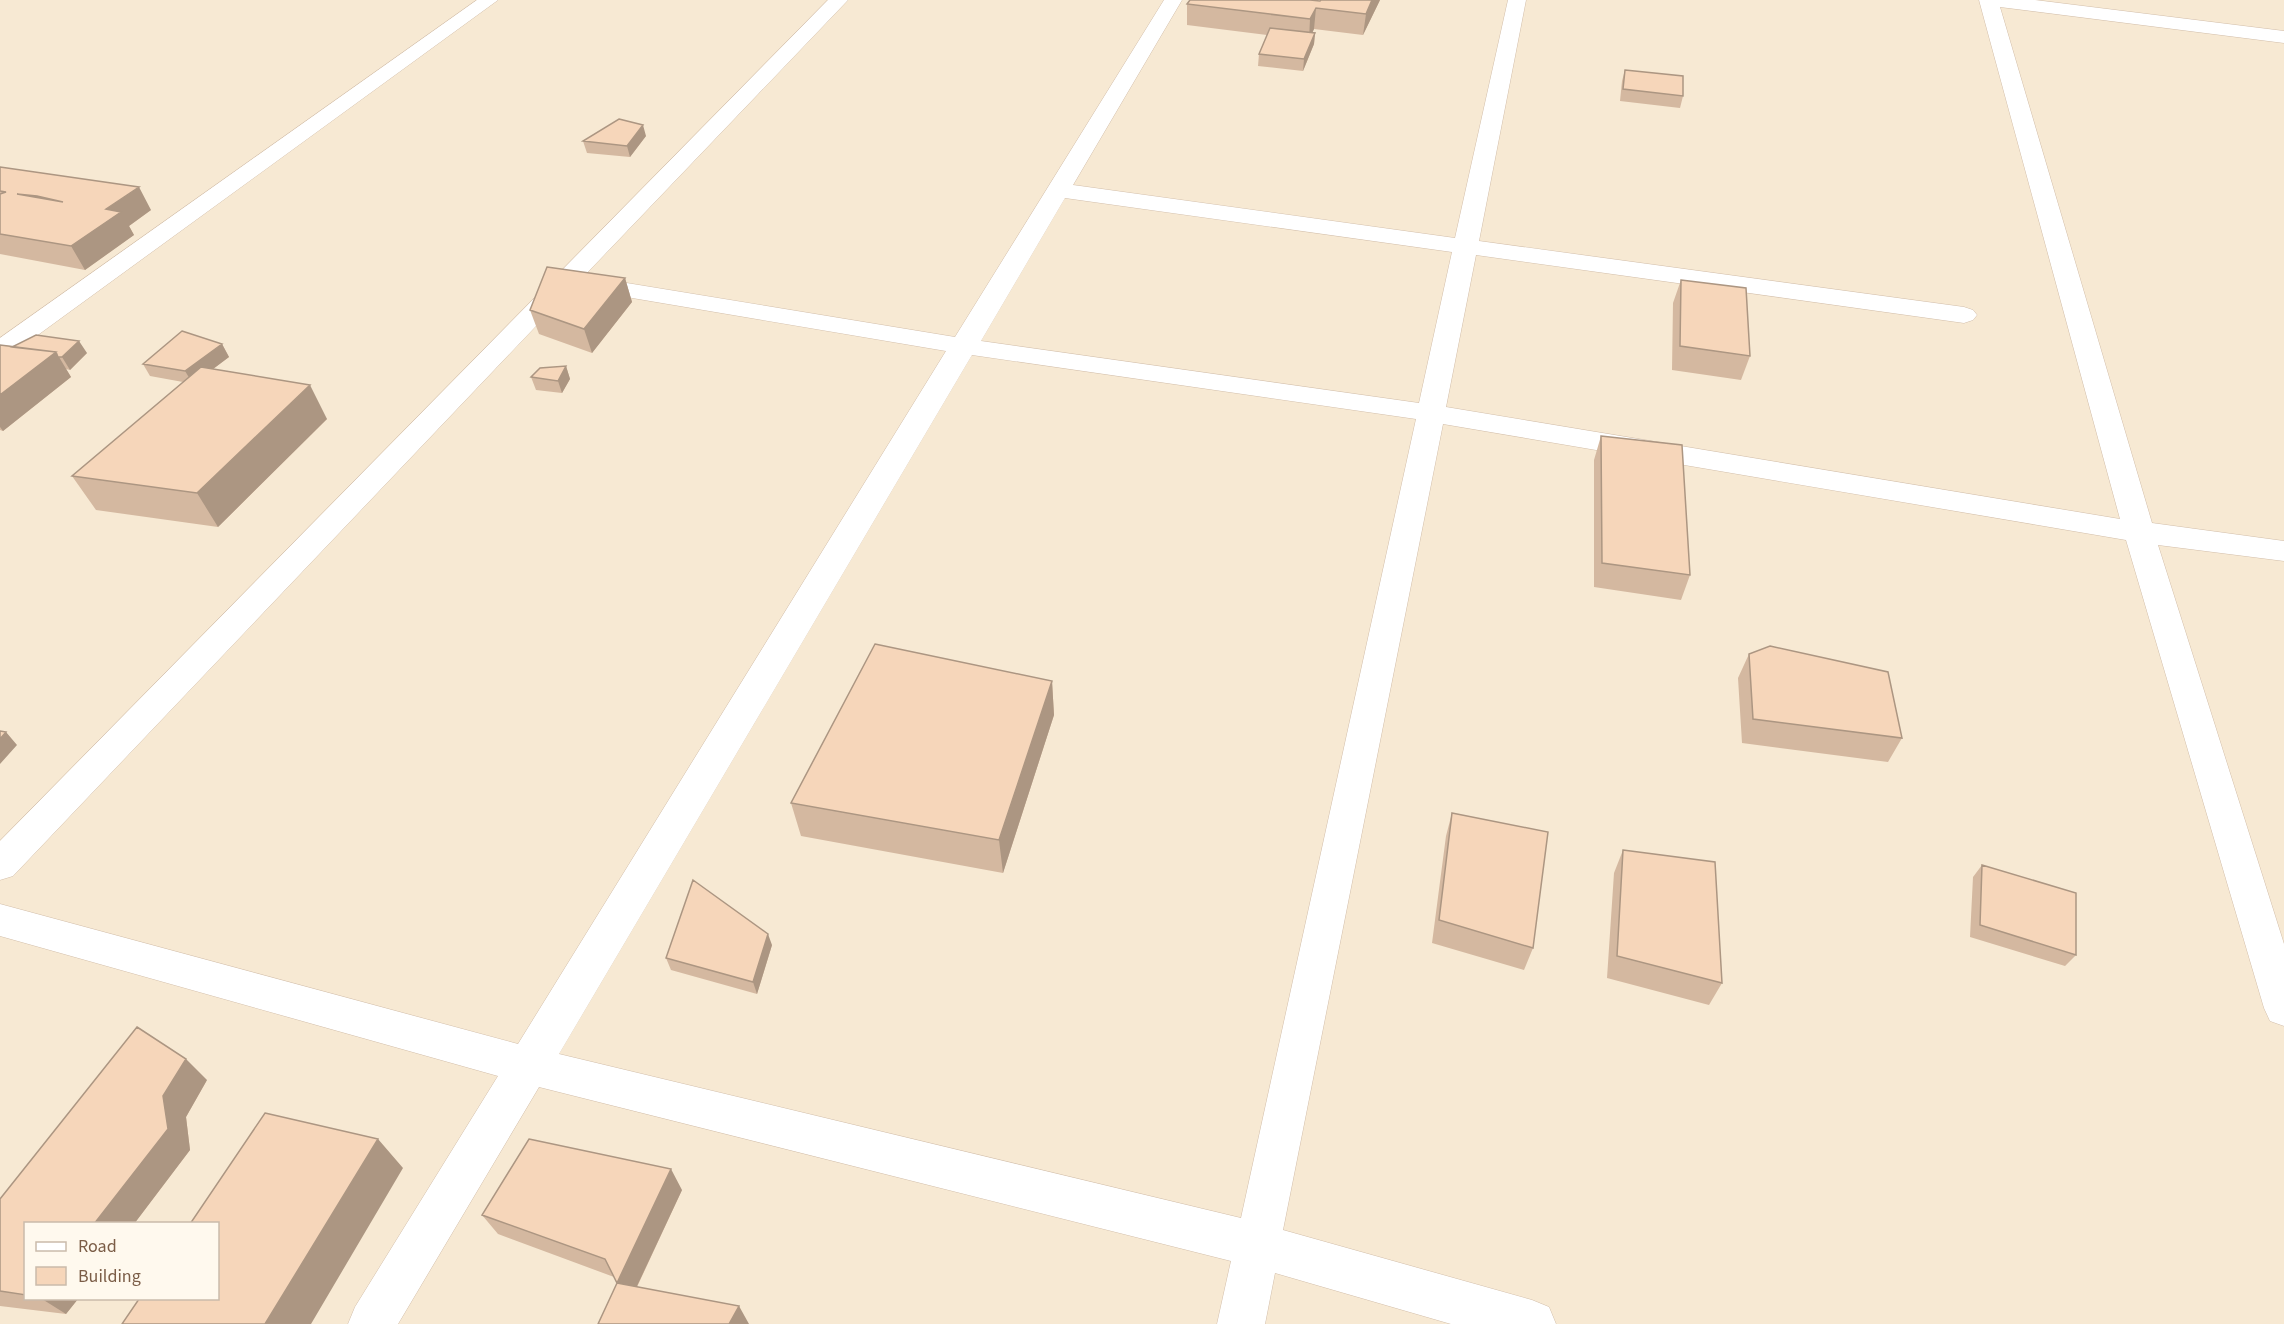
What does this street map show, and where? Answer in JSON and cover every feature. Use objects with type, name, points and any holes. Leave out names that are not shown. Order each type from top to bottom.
[{"type":"street","points":[[0,350],[489,0]]},
{"type":"street","points":[[0,865],[839,0]]},
{"type":"street","points":[[372,1324],[1173,0]]},
{"type":"street","points":[[1241,1324],[1516,0]]},
{"type":"street","points":[[2284,37],[1988,0],[2139,531],[2284,1008]]},
{"type":"street","points":[[1057,190],[1964,315]]},
{"type":"street","points":[[566,279],[962,346],[1430,413],[2139,531],[2284,551]]},
{"type":"street","points":[[0,920],[530,1066],[1257,1245],[1532,1324]]},
{"type":"shaded area","points":[[0,0],[2284,0],[2284,1324],[0,1324]]},
{"type":"building","points":[[1190,0],[1372,0],[1366,14],[1316,8],[1310,19],[1187,4]]},
{"type":"building","points":[[1270,28],[1315,33],[1304,59],[1259,54]]},
{"type":"building","points":[[1625,70],[1683,76],[1683,96],[1623,89]]},
{"type":"building","points":[[619,119],[643,125],[627,146],[583,141]]},
{"type":"building","points":[[0,167],[139,187],[106,209],[121,212],[71,246],[0,234],[0,194],[6,192],[0,191]],"holes":[[[17,194],[37,196],[63,202]]]},
{"type":"building","points":[[547,267],[625,278],[584,329],[530,310]]},
{"type":"building","points":[[1681,280],[1746,288],[1750,356],[1680,346]]},
{"type":"building","points":[[182,331],[222,344],[185,371],[143,364]]},
{"type":"building","points":[[36,335],[79,341],[62,357],[58,357],[56,352],[12,347]]},
{"type":"building","points":[[0,345],[56,352],[0,395]]},
{"type":"building","points":[[566,366],[558,381],[531,377],[540,368]]},
{"type":"building","points":[[201,367],[310,385],[197,493],[72,476]]},
{"type":"building","points":[[1601,436],[1682,445],[1690,575],[1602,563]]},
{"type":"building","points":[[875,644],[1052,681],[999,840],[791,803]]},
{"type":"building","points":[[1770,646],[1888,672],[1902,738],[1753,719],[1749,654]]},
{"type":"building","points":[[0,731],[6,732],[0,739]]},
{"type":"building","points":[[1452,813],[1548,832],[1533,948],[1439,920]]},
{"type":"building","points":[[1623,850],[1715,862],[1722,983],[1617,956]]},
{"type":"building","points":[[1982,865],[2076,893],[2076,955],[1980,925]]},
{"type":"building","points":[[693,880],[768,934],[753,982],[666,958]]},
{"type":"building","points":[[137,1027],[186,1059],[163,1096],[168,1129],[96,1222],[24,1222],[24,1295],[0,1291],[0,1199]]},
{"type":"building","points":[[265,1113],[378,1139],[265,1324],[122,1324],[138,1300],[219,1300],[219,1222],[191,1222]]},
{"type":"building","points":[[529,1139],[671,1169],[617,1283],[605,1259],[482,1215]]},
{"type":"building","points":[[617,1283],[739,1306],[729,1324],[598,1324]]}]
